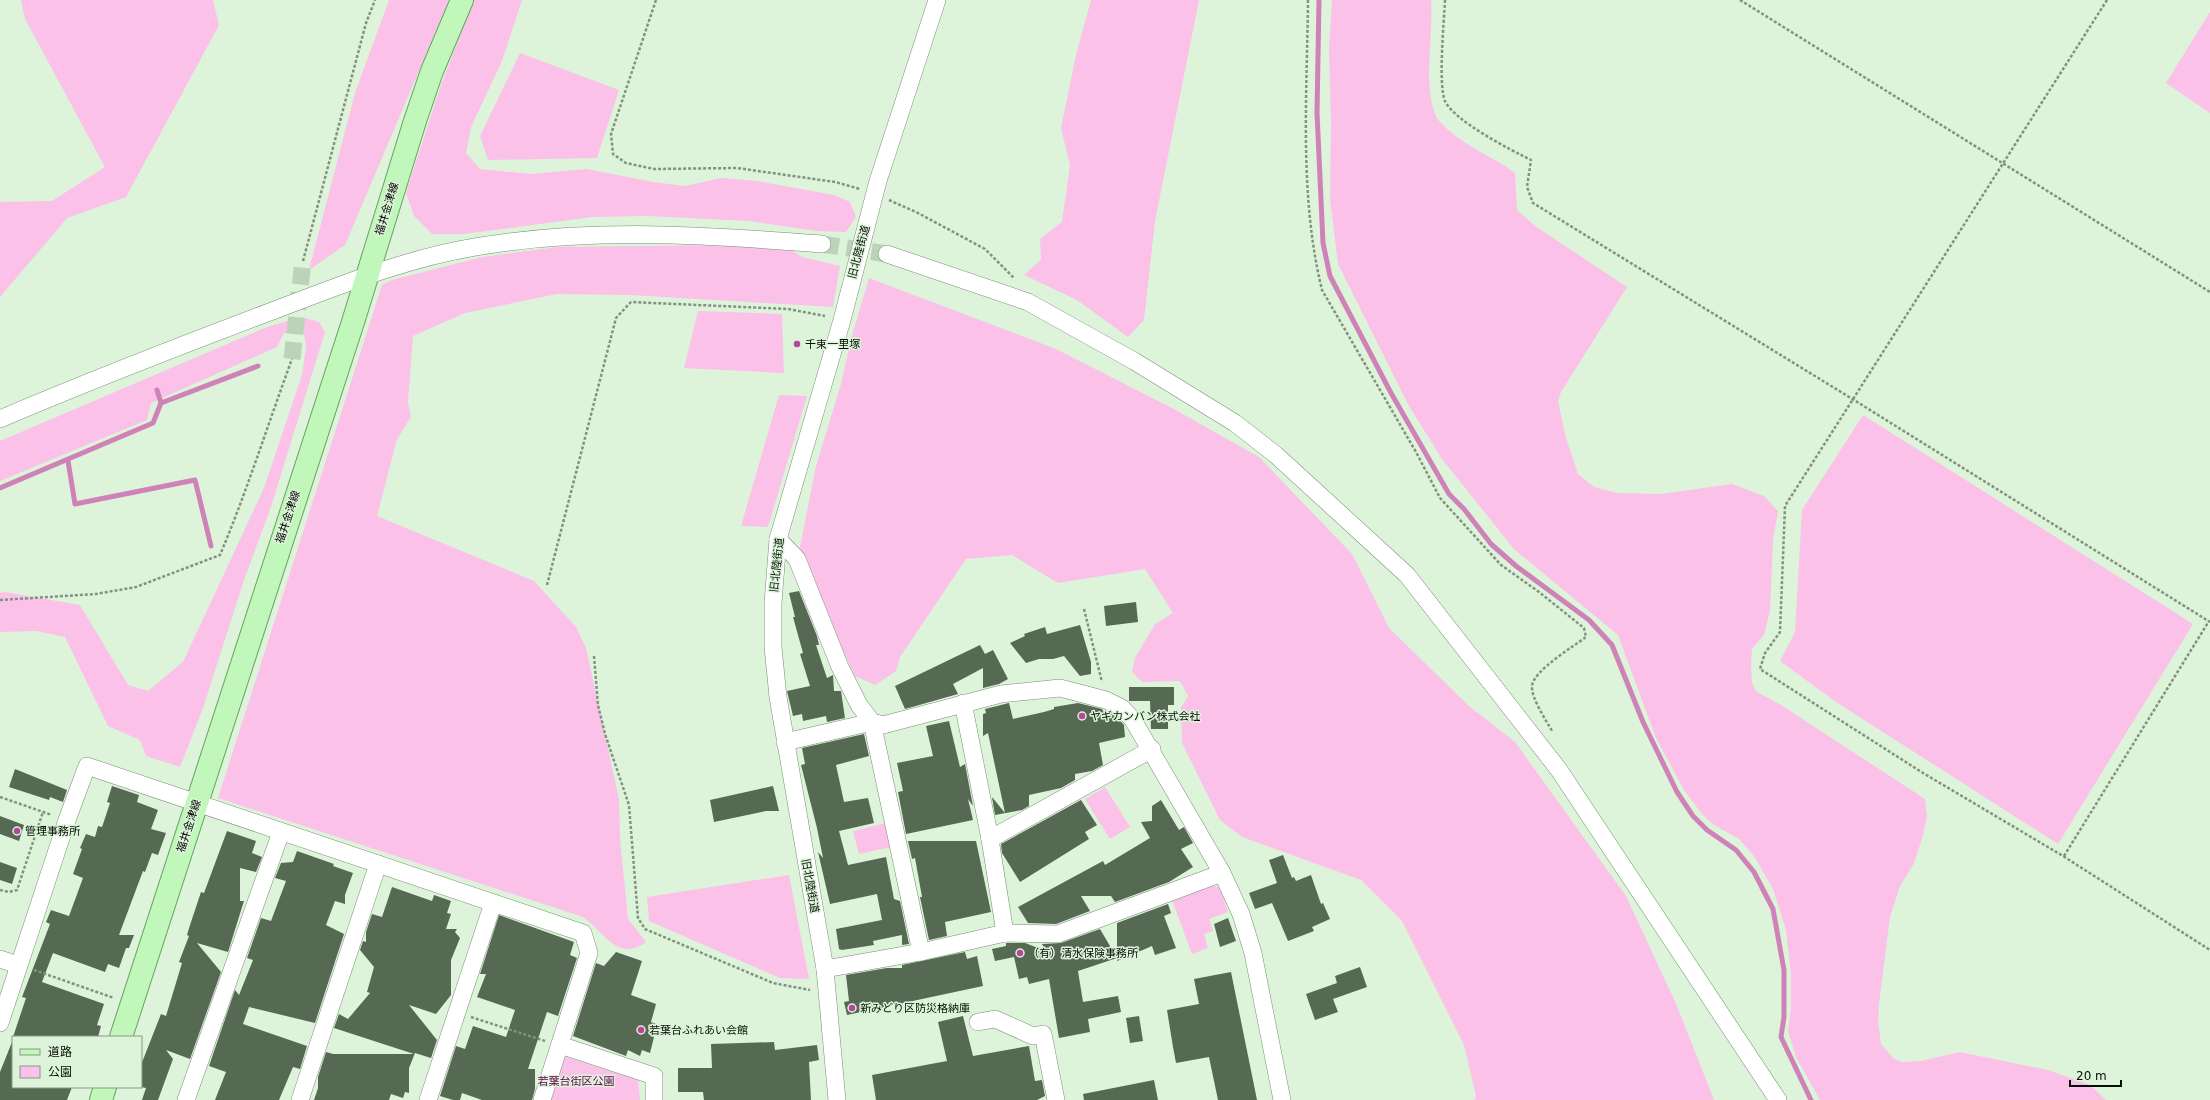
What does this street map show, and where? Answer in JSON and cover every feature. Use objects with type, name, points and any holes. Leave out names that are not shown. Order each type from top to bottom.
[{"type":"main road","name":"福井金津線","points":[[121,1036],[368,275],[399,172],[432,71],[462,0]]},
{"type":"main road","points":[[101,1100],[105,1088]]},
{"type":"street","name":"旧北陸街道","points":[[837,1100],[825,969],[778,697],[773,647],[773,602],[778,539],[842,320],[875,194],[938,0]]},
{"type":"street","points":[[0,420],[110,372],[368,275],[416,259],[475,247],[520,240],[600,234],[687,234],[822,244]]},
{"type":"street","points":[[887,254],[1028,302],[1134,361],[1235,423],[1276,455],[1407,575],[1454,638],[1559,770],[1778,1100]]},
{"type":"street","points":[[778,539],[797,559],[840,667],[858,705],[872,722],[921,952]]},
{"type":"street","points":[[785,742],[872,722],[883,725],[1001,694],[1060,688],[1106,700],[1122,708],[1134,720],[1152,749],[1222,873],[1241,914],[1254,953],[1282,1100]]},
{"type":"street","points":[[963,703],[990,839],[1005,933]]},
{"type":"street","points":[[990,839],[1152,749]]},
{"type":"street","points":[[0,1023],[67,820],[87,766],[493,904],[583,933],[589,953],[542,1100]]},
{"type":"street","points":[[186,1100],[281,832]]},
{"type":"street","points":[[300,1100],[378,864]]},
{"type":"street","points":[[825,969],[921,952],[1005,933],[1058,934],[1222,873]]},
{"type":"street","points":[[428,1100],[493,904]]},
{"type":"street","points":[[0,959],[18,965]]},
{"type":"street","points":[[978,1022],[995,1019],[1033,1036],[1043,1034],[1056,1100]]},
{"type":"street","points":[[560,1045],[654,1076],[654,1100]]},
{"type":"path","points":[[303,261],[366,23],[375,0]]},
{"type":"path","points":[[656,0],[611,134],[613,154],[626,163],[654,169],[737,168],[835,182],[875,194],[918,213],[985,249],[1018,284]]},
{"type":"path","points":[[1308,0],[1306,164],[1316,263],[1322,290],[1440,498],[1471,534],[1501,565],[1539,592],[1584,628],[1586,637],[1536,675],[1532,685],[1533,695],[1554,735]]},
{"type":"path","points":[[1445,0],[1442,78],[1446,102],[1461,118],[1490,137],[1531,160],[1527,187],[1533,203],[1854,400],[2209,622],[2064,856]]},
{"type":"path","points":[[1740,0],[2210,292]]},
{"type":"path","points":[[2107,0],[1854,400],[1785,506],[1780,632],[1765,653],[1760,669],[1923,773],[2064,856],[2210,950]]},
{"type":"path","points":[[547,585],[616,318],[631,302],[788,309],[842,320]]},
{"type":"path","points":[[0,600],[96,594],[136,587],[220,555],[242,504],[263,436],[292,359]]},
{"type":"path","points":[[1084,609],[1106,700]]},
{"type":"path","points":[[594,656],[600,712],[629,805],[638,918],[645,930],[773,983],[802,990],[828,991]]},
{"type":"path","points":[[0,797],[67,820]]},
{"type":"path","points":[[0,890],[9,892],[17,890],[43,812]]},
{"type":"path","points":[[18,965],[132,1004]]},
{"type":"path","points":[[456,1012],[560,1045]]},
{"type":"green space","points":[[21,0],[213,0],[219,25],[126,197],[67,218],[0,297],[0,202],[52,201],[105,167],[25,19]]},
{"type":"green space","points":[[389,0],[449,0],[345,245],[309,270],[355,93]]},
{"type":"green space","points":[[474,0],[522,0],[502,61],[471,127],[466,153],[480,169],[530,174],[587,169],[653,182],[685,186],[721,178],[757,181],[834,195],[850,202],[856,217],[846,232],[817,231],[749,221],[647,216],[592,217],[464,234],[432,234],[414,216],[406,193],[441,85]]},
{"type":"green space","points":[[1091,0],[1199,0],[1155,221],[1144,320],[1128,337],[1077,300],[1024,275],[1041,260],[1040,239],[1062,222],[1070,165],[1061,128],[1076,55]]},
{"type":"green space","points":[[1332,0],[1431,0],[1430,89],[1432,103],[1436,116],[1440,122],[1460,139],[1515,173],[1517,210],[1535,226],[1627,287],[1561,392],[1558,401],[1566,438],[1578,474],[1594,487],[1617,493],[1661,494],[1732,484],[1764,496],[1778,511],[1773,540],[1770,610],[1764,635],[1752,649],[1752,683],[1757,692],[1781,705],[1925,799],[1927,817],[1922,839],[1914,863],[1900,886],[1890,917],[1879,1004],[1878,1021],[1881,1044],[1894,1059],[1902,1062],[1921,1061],[1960,1052],[2048,1070],[2090,1085],[2106,1100],[1820,1100],[1796,1057],[1788,1031],[1791,1008],[1791,974],[1786,930],[1773,889],[1754,856],[1739,839],[1714,825],[1702,814],[1684,790],[1656,738],[1618,635],[1514,549],[1442,459],[1409,406],[1338,264],[1330,199],[1331,122],[1329,48]]},
{"type":"green space","points":[[2210,12],[2210,113],[2166,83]]},
{"type":"green space","points":[[520,53],[619,90],[597,158],[488,160],[480,136]]},
{"type":"green space","points":[[719,245],[787,247],[802,257],[840,266],[833,307],[631,295],[557,294],[465,313],[413,336],[408,402],[411,417],[397,439],[377,516],[534,581],[576,627],[586,648],[619,799],[620,839],[628,919],[646,942],[636,948],[627,949],[619,947],[604,937],[583,917],[218,798],[382,285],[392,280],[482,257],[558,247]]},
{"type":"green space","points":[[869,278],[1056,349],[1172,408],[1259,457],[1352,554],[1389,628],[1469,706],[1515,742],[1626,896],[1677,1006],[1714,1100],[1474,1100],[1476,1096],[1464,1045],[1402,921],[1361,880],[1242,837],[1220,820],[1182,743],[1181,708],[1188,696],[1180,681],[1142,682],[1132,672],[1135,658],[1155,624],[1173,613],[1145,569],[1058,583],[1012,555],[966,559],[900,657],[896,671],[875,685],[855,676],[811,584],[800,547],[816,466],[841,384],[851,339]]},
{"type":"green space","points":[[698,311],[782,314],[784,373],[684,368]]},
{"type":"green space","points":[[301,317],[319,322],[325,332],[271,507],[244,580],[203,708],[180,767],[146,756],[140,740],[108,726],[65,637],[36,631],[0,632],[0,593],[5,592],[80,605],[128,685],[148,691],[183,662],[264,488],[302,375],[306,346],[304,334],[301,332],[284,333],[277,347],[151,403],[147,420],[0,481],[0,441],[267,327]]},
{"type":"green space","points":[[779,395],[807,396],[768,527],[741,526]]},
{"type":"green space","points":[[1863,415],[2193,624],[2058,844],[1836,702],[1780,661],[1795,632],[1802,510]]},
{"type":"green space","points":[[1105,787],[1130,827],[1110,839],[1085,799]]},
{"type":"green space","points":[[886,823],[891,847],[859,854],[853,831]]},
{"type":"green space","points":[[789,875],[809,979],[780,978],[649,921],[647,897]]},
{"type":"green space","points":[[1209,886],[1219,887],[1228,912],[1209,919],[1213,931],[1204,934],[1208,948],[1192,954],[1172,900]]},
{"type":"green space","name":"若葉台街区公園","points":[[563,1056],[638,1080],[640,1100],[549,1100]]},
{"type":"building","points":[[799,591],[817,636],[819,645],[816,645],[827,678],[833,675],[834,691],[841,691],[845,718],[827,722],[826,716],[803,721],[802,714],[793,716],[787,691],[810,686],[800,654],[803,653],[793,617],[795,617],[789,593]]},
{"type":"building","points":[[1136,602],[1138,622],[1106,626],[1104,606]]},
{"type":"building","points":[[1080,625],[1091,662],[1091,674],[1080,676],[1064,656],[1053,659],[1039,659],[1026,663],[1010,643],[1025,636],[1024,634],[1045,627],[1047,634]]},
{"type":"building","points":[[980,645],[985,654],[993,650],[1008,679],[999,684],[983,688],[983,668],[953,684],[958,694],[905,709],[895,686]]},
{"type":"building","points":[[1129,687],[1174,687],[1174,705],[1168,705],[1168,729],[1151,729],[1150,701],[1129,701]]},
{"type":"building","points":[[1009,703],[1013,719],[1044,712],[1054,709],[1054,707],[1078,703],[1102,709],[1105,714],[1111,713],[1116,716],[1124,725],[1125,737],[1099,743],[1103,765],[1092,771],[1075,774],[1075,780],[1061,788],[1029,795],[1029,806],[1022,810],[995,815],[992,797],[1005,813],[988,733],[983,736],[983,714],[986,713],[985,709]]},
{"type":"building","points":[[949,721],[960,767],[965,764],[973,806],[968,799],[973,820],[906,834],[898,792],[903,791],[897,763],[933,756],[926,726]]},
{"type":"building","points":[[864,734],[869,756],[836,765],[844,802],[868,798],[874,823],[839,831],[848,865],[886,857],[894,899],[900,901],[909,944],[902,945],[902,935],[873,941],[874,945],[842,950],[839,949],[836,929],[882,920],[877,894],[830,904],[818,852],[823,858],[817,828],[801,765],[805,764],[802,748]]},
{"type":"building","points":[[15,769],[67,790],[63,802],[50,797],[49,800],[9,787]]},
{"type":"building","points":[[112,786],[139,795],[137,802],[158,810],[151,829],[166,833],[158,855],[152,853],[145,872],[143,871],[119,935],[134,935],[129,948],[126,948],[119,968],[108,964],[105,972],[53,953],[42,982],[104,1004],[97,1025],[101,1026],[98,1036],[13,1036],[26,998],[22,997],[50,924],[46,922],[51,910],[69,916],[83,878],[73,874],[82,849],[80,848],[86,834],[95,837],[98,826],[102,827],[110,803],[107,802]]},
{"type":"building","points":[[773,786],[779,811],[766,811],[714,822],[710,800]]},
{"type":"building","points":[[1081,800],[1097,825],[1085,832],[1089,839],[1020,882],[1002,853],[1001,844]]},
{"type":"building","points":[[1161,800],[1179,830],[1184,827],[1193,843],[1181,849],[1193,867],[1169,882],[1115,902],[1111,896],[1081,896],[1090,911],[1056,924],[1028,923],[1018,907],[1103,861],[1105,865],[1150,838],[1141,822],[1152,821],[1152,806]]},
{"type":"building","points":[[0,816],[24,825],[19,841],[0,834]]},
{"type":"building","points":[[227,831],[256,841],[252,853],[262,857],[256,872],[240,868],[240,901],[244,901],[228,952],[197,943],[221,972],[190,1059],[166,1050],[173,1059],[158,1100],[142,1100],[146,1088],[142,1087],[142,1062],[161,1014],[166,1016],[182,963],[179,962],[189,936],[187,935],[190,925],[201,892],[204,893]]},
{"type":"building","points":[[908,841],[976,841],[991,912],[945,922],[947,936],[929,940],[920,897],[922,897],[915,858],[912,859]]},
{"type":"building","points":[[297,851],[334,864],[333,866],[353,873],[345,895],[345,904],[335,901],[326,925],[344,934],[315,1023],[249,1007],[243,1024],[307,1046],[300,1069],[293,1067],[279,1100],[215,1100],[226,1072],[209,1066],[235,990],[239,995],[253,960],[247,958],[261,918],[271,921],[286,881],[275,878],[281,863],[293,862]]},
{"type":"building","points":[[1283,855],[1292,878],[1294,877],[1296,881],[1311,875],[1321,904],[1323,903],[1330,919],[1312,927],[1314,931],[1288,941],[1272,903],[1255,909],[1249,893],[1277,883],[1269,860]]},
{"type":"building","points":[[0,862],[17,868],[12,884],[0,880]]},
{"type":"building","points":[[392,887],[432,901],[434,895],[451,901],[447,913],[451,914],[446,929],[457,929],[455,932],[460,938],[451,960],[451,995],[436,1014],[409,1005],[437,1040],[431,1058],[415,1053],[409,1068],[409,1093],[405,1092],[403,1098],[391,1094],[389,1100],[314,1100],[318,1088],[318,1077],[326,1052],[333,1054],[414,1054],[334,1028],[339,1014],[348,1019],[370,993],[367,992],[374,967],[360,950],[363,941],[366,942],[366,932],[372,914],[382,917]]},
{"type":"building","points":[[1168,904],[1171,913],[1164,916],[1176,948],[1155,955],[1152,946],[1117,961],[1117,923]]},
{"type":"building","points":[[499,915],[574,942],[570,955],[577,958],[558,1016],[547,1012],[528,1069],[535,1069],[535,1089],[532,1100],[482,1100],[462,1093],[460,1100],[453,1100],[440,1096],[456,1046],[465,1049],[473,1026],[506,1037],[515,1010],[477,997],[486,974],[480,974]]},
{"type":"building","points":[[1228,918],[1236,941],[1220,947],[1214,924]]},
{"type":"building","points":[[1100,929],[1117,958],[1078,971],[1083,1002],[1118,996],[1121,1012],[1088,1019],[1090,1032],[1059,1038],[1049,979],[1029,984],[1027,977],[1019,979],[1014,957],[995,961],[992,949],[1006,946],[1006,943],[1025,943],[1046,951],[1042,944],[1061,943]]},
{"type":"building","points":[[616,952],[642,961],[631,995],[656,1004],[651,1022],[656,1024],[652,1036],[654,1037],[650,1053],[642,1050],[640,1056],[628,1050],[626,1056],[573,1036],[596,963],[604,966]]},
{"type":"building","points":[[965,952],[967,959],[977,956],[983,986],[847,1015],[844,1002],[849,1001],[846,975],[887,968],[902,968],[902,965]]},
{"type":"building","points":[[1360,967],[1367,987],[1333,999],[1338,1012],[1315,1020],[1306,994],[1337,983],[1335,976]]},
{"type":"building","points":[[1231,972],[1257,1100],[1218,1100],[1209,1057],[1176,1063],[1167,1010],[1199,1004],[1194,979]]},
{"type":"building","points":[[963,1016],[973,1056],[1029,1046],[1035,1081],[1042,1080],[1045,1096],[1037,1100],[876,1100],[872,1075],[947,1061],[938,1022]]},
{"type":"building","points":[[1139,1016],[1143,1041],[1130,1043],[1126,1018]]},
{"type":"building","points":[[12,1042],[12,1088],[72,1088],[67,1100],[0,1100],[0,1072]]},
{"type":"building","points":[[774,1042],[775,1050],[817,1045],[819,1060],[809,1062],[811,1100],[704,1100],[703,1092],[678,1092],[678,1068],[712,1068],[711,1044]]},
{"type":"building","points":[[1154,1080],[1158,1100],[1084,1100],[1083,1094]]},
{"type":"waterway","points":[[1319,0],[1317,113],[1323,243],[1330,276],[1391,393],[1449,494],[1464,509],[1491,544],[1516,566],[1589,620],[1612,645],[1643,722],[1677,792],[1693,816],[1707,830],[1736,850],[1754,872],[1773,909],[1784,970],[1784,1017],[1781,1037],[1811,1100]]},
{"type":"waterway","points":[[0,488],[153,423],[161,403],[258,366]]},
{"type":"waterway","points":[[157,390],[161,403]]},
{"type":"waterway","points":[[68,461],[75,504],[195,480],[211,546]]},
{"type":"tunnel","points":[[822,244],[887,254]]},
{"type":"tunnel","points":[[292,359],[303,261]]},
{"type":"place","name":"千束一里塚","points":[[797,344]]},
{"type":"place","name":"ヤギカンバン株式会社","points":[[1082,716]]},
{"type":"place","name":"管理事務所","points":[[17,831]]},
{"type":"place","name":"（有）清水保険事務所","points":[[1020,953]]},
{"type":"place","name":"新みどり区防災格納庫","points":[[852,1008]]},
{"type":"place","name":"若葉台ふれあい会館","points":[[641,1030]]}]
